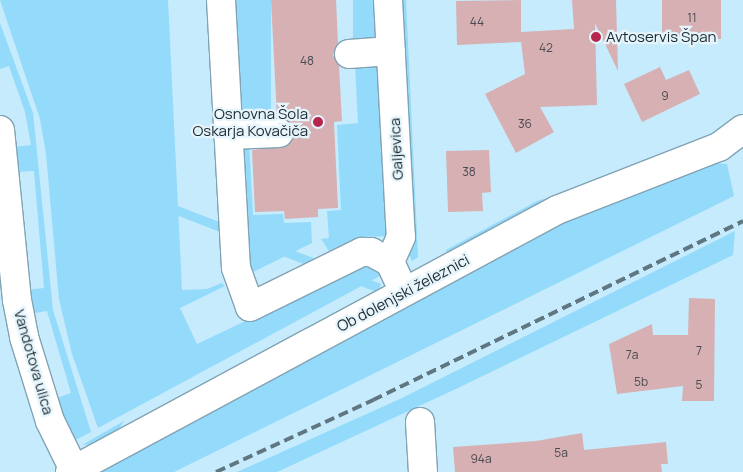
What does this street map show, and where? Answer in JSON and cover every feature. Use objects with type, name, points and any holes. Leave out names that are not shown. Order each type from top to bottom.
[{"type":"street","points":[[221,0],[236,268],[250,307],[362,252],[371,252],[390,262],[397,274],[401,294]]},
{"type":"street","name":"Galjevica","points":[[388,0],[401,237],[390,262]]},
{"type":"street","points":[[349,54],[391,51]]},
{"type":"street","name":"Ob dolenjski železnici","points":[[72,471],[557,210],[719,147],[743,129]]},
{"type":"street","name":"Vandotova ulica","points":[[0,130],[16,300],[24,337],[50,420],[72,471]]},
{"type":"street","points":[[228,135],[278,133]]},
{"type":"street","points":[[420,422],[422,472]]},
{"type":"shaded area","points":[[0,0],[168,0],[182,290],[207,289],[222,283],[225,286],[180,308],[197,344],[363,265],[374,267],[380,276],[98,428],[72,354],[59,299],[46,154],[40,119]]},
{"type":"shaded area","points":[[227,0],[271,0],[271,127],[227,127]]},
{"type":"shaded area","points":[[353,0],[381,0],[381,40],[353,40]]},
{"type":"shaded area","points":[[394,0],[406,0],[418,257],[412,261],[408,253]]},
{"type":"shaded area","points":[[0,23],[33,113],[53,310],[91,432],[74,441],[54,399],[71,393],[47,311],[29,314],[26,290],[44,288],[34,171],[15,172],[13,147],[31,145],[25,112],[9,66],[0,69]]},
{"type":"shaded area","points":[[385,64],[394,236],[360,237],[329,251],[321,239],[329,238],[327,211],[341,210],[337,125],[358,123],[355,65]]},
{"type":"shaded area","points":[[249,141],[253,215],[283,214],[284,223],[311,222],[312,243],[249,274],[235,142]]},
{"type":"shaded area","points":[[712,163],[727,164],[734,196],[174,472],[97,472],[561,223]]},
{"type":"shaded area","points":[[139,191],[381,284],[378,292],[136,200]]},
{"type":"shaded area","points":[[556,197],[448,255],[446,250],[539,200]]},
{"type":"shaded area","points":[[735,231],[733,255],[458,388],[277,472],[237,472],[400,399]]},
{"type":"shaded area","points":[[124,421],[115,435],[97,444],[82,445]]},
{"type":"building","points":[[271,0],[336,0],[338,43],[333,55],[339,66],[342,121],[334,122],[338,208],[318,209],[318,217],[285,219],[284,211],[255,212],[252,150],[287,146],[295,133],[287,119],[277,117]]},
{"type":"building","points":[[521,0],[521,32],[574,29],[572,0],[616,0],[618,71],[595,23],[597,105],[540,107],[554,132],[516,153],[485,94],[525,74],[521,42],[457,45],[456,1]]},
{"type":"building","points":[[662,0],[721,0],[721,39],[662,39]]},
{"type":"building","points":[[660,67],[666,80],[689,70],[700,94],[642,122],[624,84]]},
{"type":"building","points":[[489,150],[491,192],[482,193],[483,211],[448,212],[446,151]]},
{"type":"building","points":[[689,298],[715,299],[714,401],[682,401],[683,386],[617,394],[609,344],[652,324],[653,335],[688,335]]},
{"type":"building","points":[[582,433],[584,450],[666,442],[668,464],[661,464],[662,472],[455,472],[453,447],[536,441]]},
{"type":"railway","points":[[216,472],[373,400],[743,221]]},
{"type":"place","name":"Avtoservis Špan","points":[[596,37]]},
{"type":"place","name":"Osnovna Šola Oskarja Kovačiča","points":[[318,122]]}]
